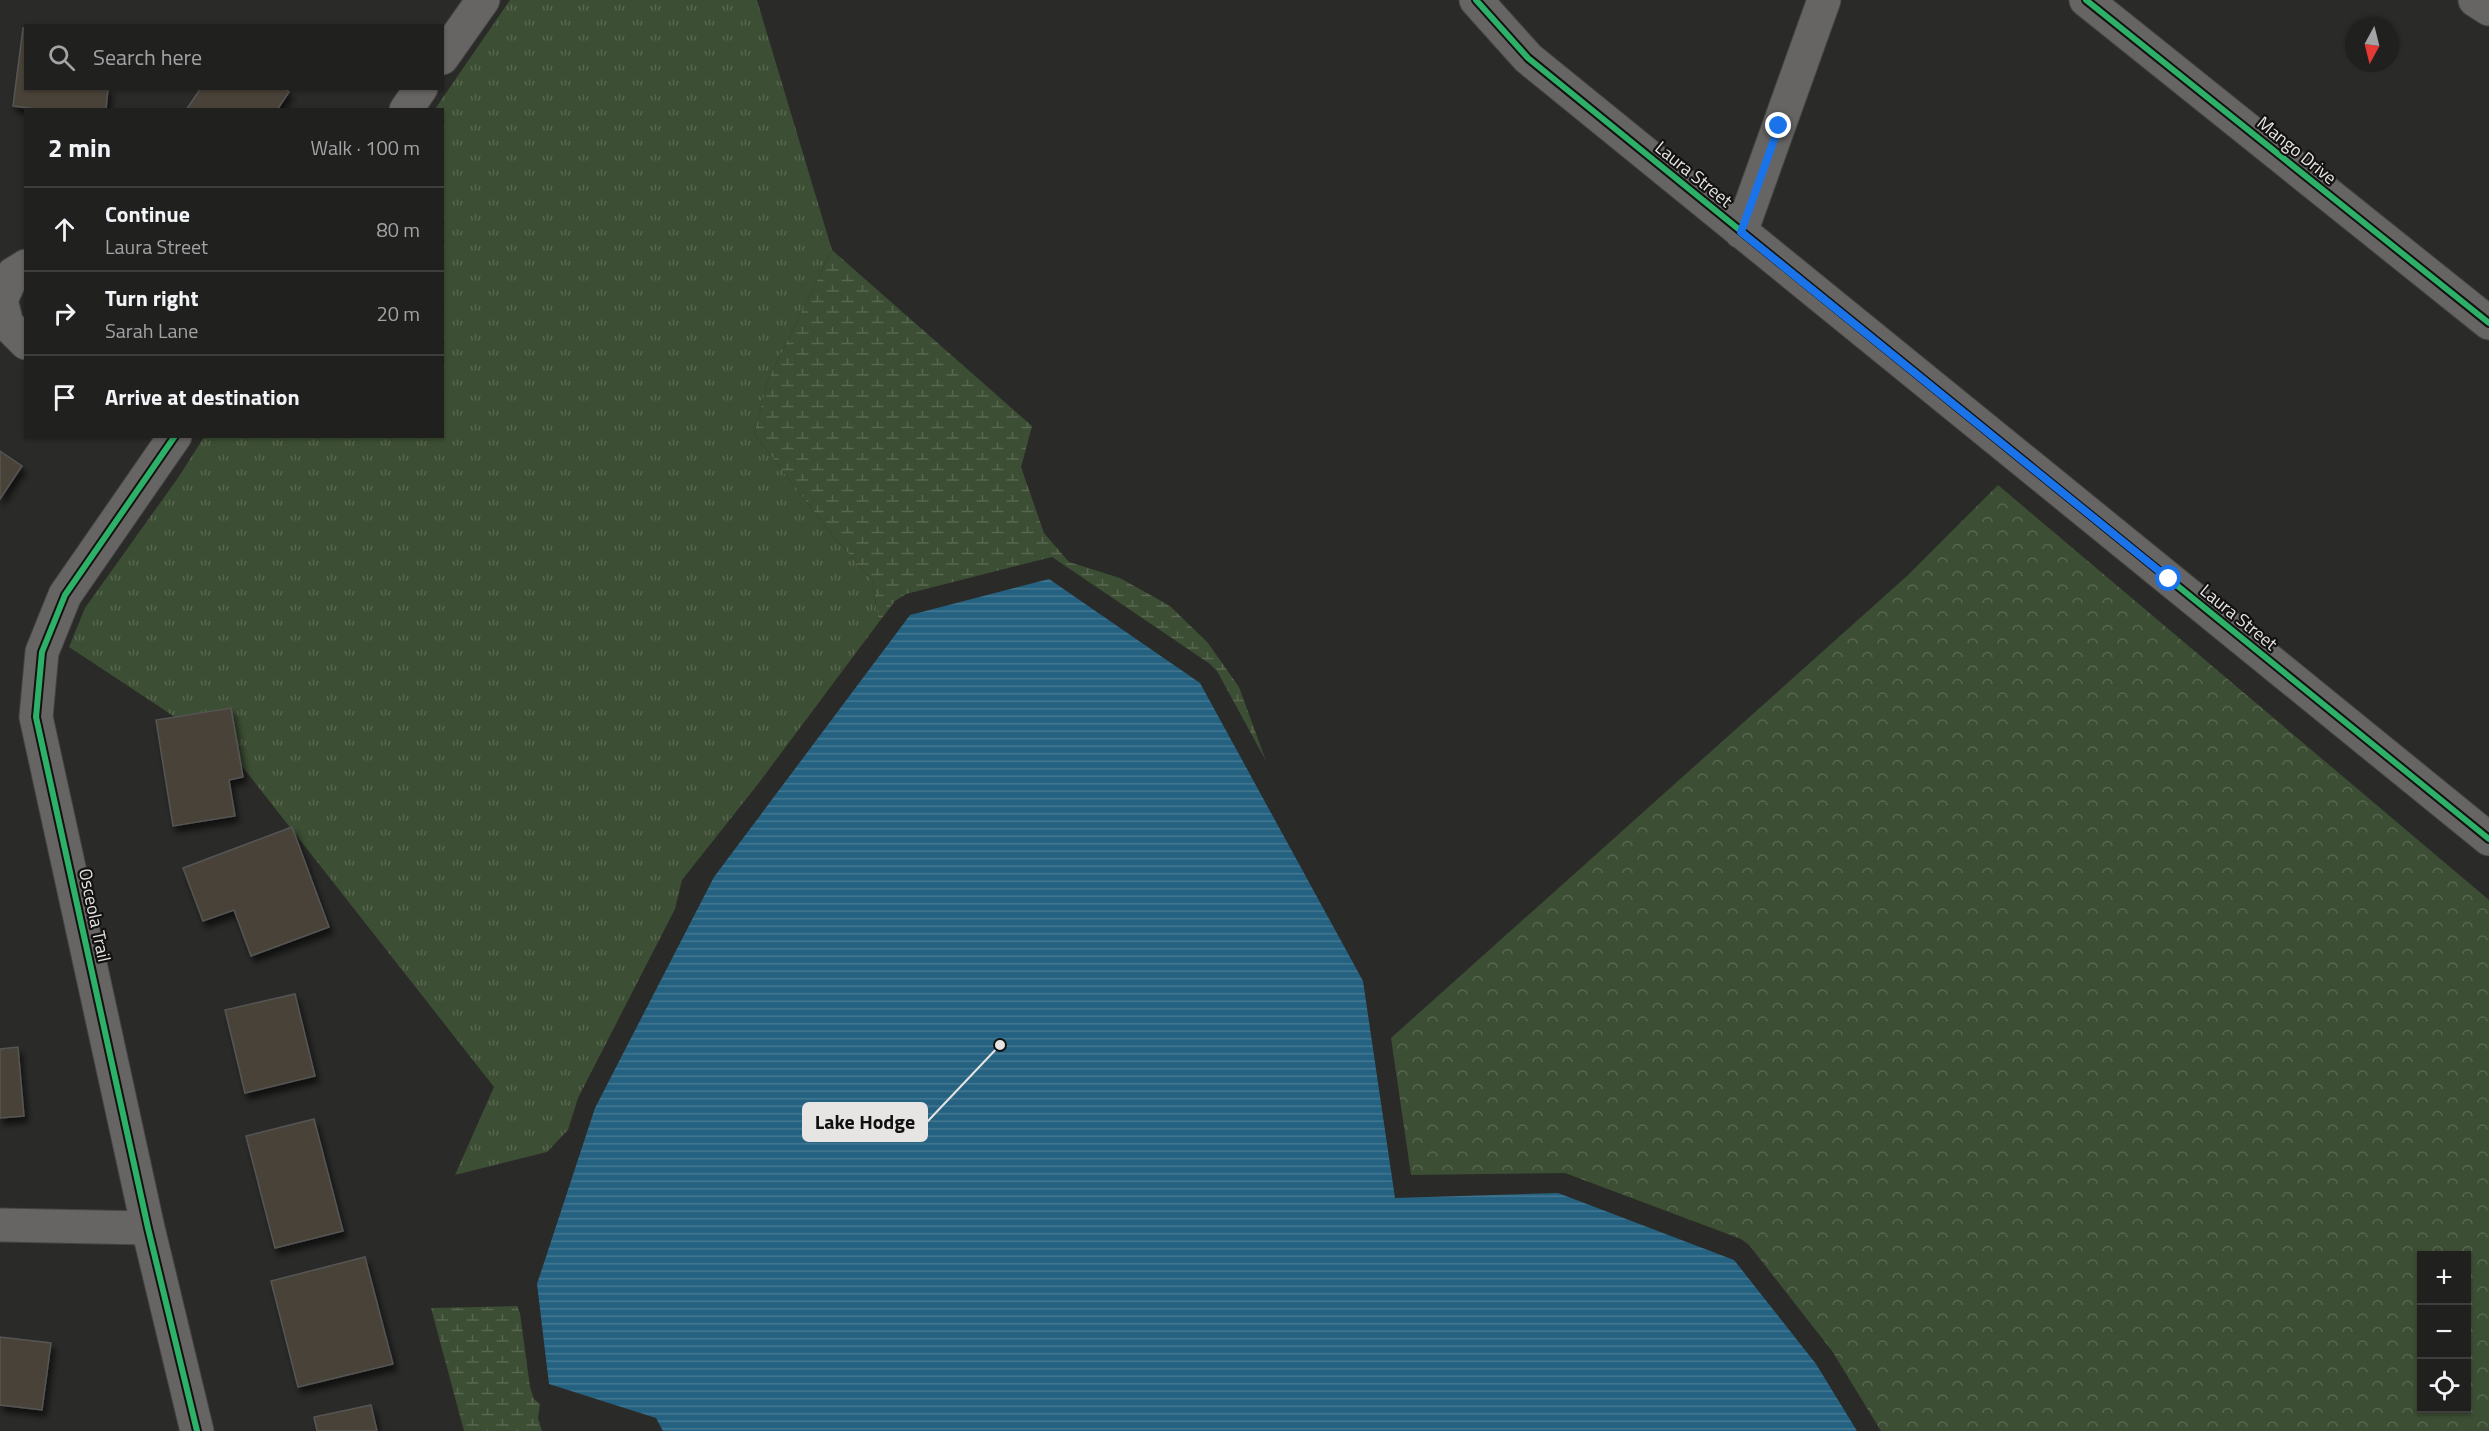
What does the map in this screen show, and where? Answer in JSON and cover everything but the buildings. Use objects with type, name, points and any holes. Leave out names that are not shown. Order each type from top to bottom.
[{"type":"street","points":[[444,55],[483,0]]},
{"type":"street","name":"Laura Street","points":[[1476,0],[1528,58],[2489,839]]},
{"type":"street","points":[[1741,232],[1824,0]]},
{"type":"street","name":"Mango Drive","points":[[2086,0],[2489,323]]},
{"type":"street","points":[[2475,0],[2489,9]]},
{"type":"street","points":[[407,108],[420,90]]},
{"type":"street","points":[[24,267],[14,274],[1,300],[7,324],[24,341]]},
{"type":"street","name":"Osceola Trail","points":[[172,438],[65,595],[42,652],[36,717],[148,1228],[197,1431]]},
{"type":"street","points":[[0,1226],[148,1228]]},
{"type":"green space","points":[[510,0],[757,0],[832,250],[768,380],[754,434],[829,531],[872,581],[879,622],[758,784],[682,880],[675,909],[578,1098],[568,1130],[547,1152],[455,1175],[494,1087],[234,756],[69,647],[85,608],[180,475],[203,438],[444,438],[444,108],[436,108]]},
{"type":"green space","points":[[832,250],[1032,426],[1021,467],[1044,533],[1069,562],[1120,578],[1170,606],[1208,643],[1239,687],[1266,761],[1217,671],[1210,664],[1052,557],[906,594],[895,601],[879,622],[872,581],[829,531],[754,434],[768,380]]},
{"type":"green space","points":[[1998,485],[2489,900],[2489,1431],[1881,1431],[1832,1351],[1749,1245],[1741,1239],[1565,1173],[1411,1175],[1391,1038],[1908,575]]},
{"type":"green space","points":[[517,1306],[520,1313],[530,1387],[534,1399],[540,1404],[538,1418],[542,1431],[464,1431],[431,1308]]},
{"type":"water","points":[[1049,579],[1200,683],[1363,981],[1395,1198],[1558,1193],[1734,1260],[1816,1364],[1857,1431],[663,1431],[656,1418],[549,1384],[537,1284],[595,1108],[714,877],[910,615]]},
{"type":"cycle path","points":[[1476,0],[1528,58],[2489,839]]},
{"type":"cycle path","points":[[2086,0],[2489,323]]},
{"type":"cycle path","points":[[174,438],[65,595],[42,652],[36,717],[148,1228],[197,1431]]},
{"type":"place","name":"Lake Hodge","points":[[1000,1045]]},
{"type":"route","points":[[1779,126],[1741,232],[2169,579]]}]
